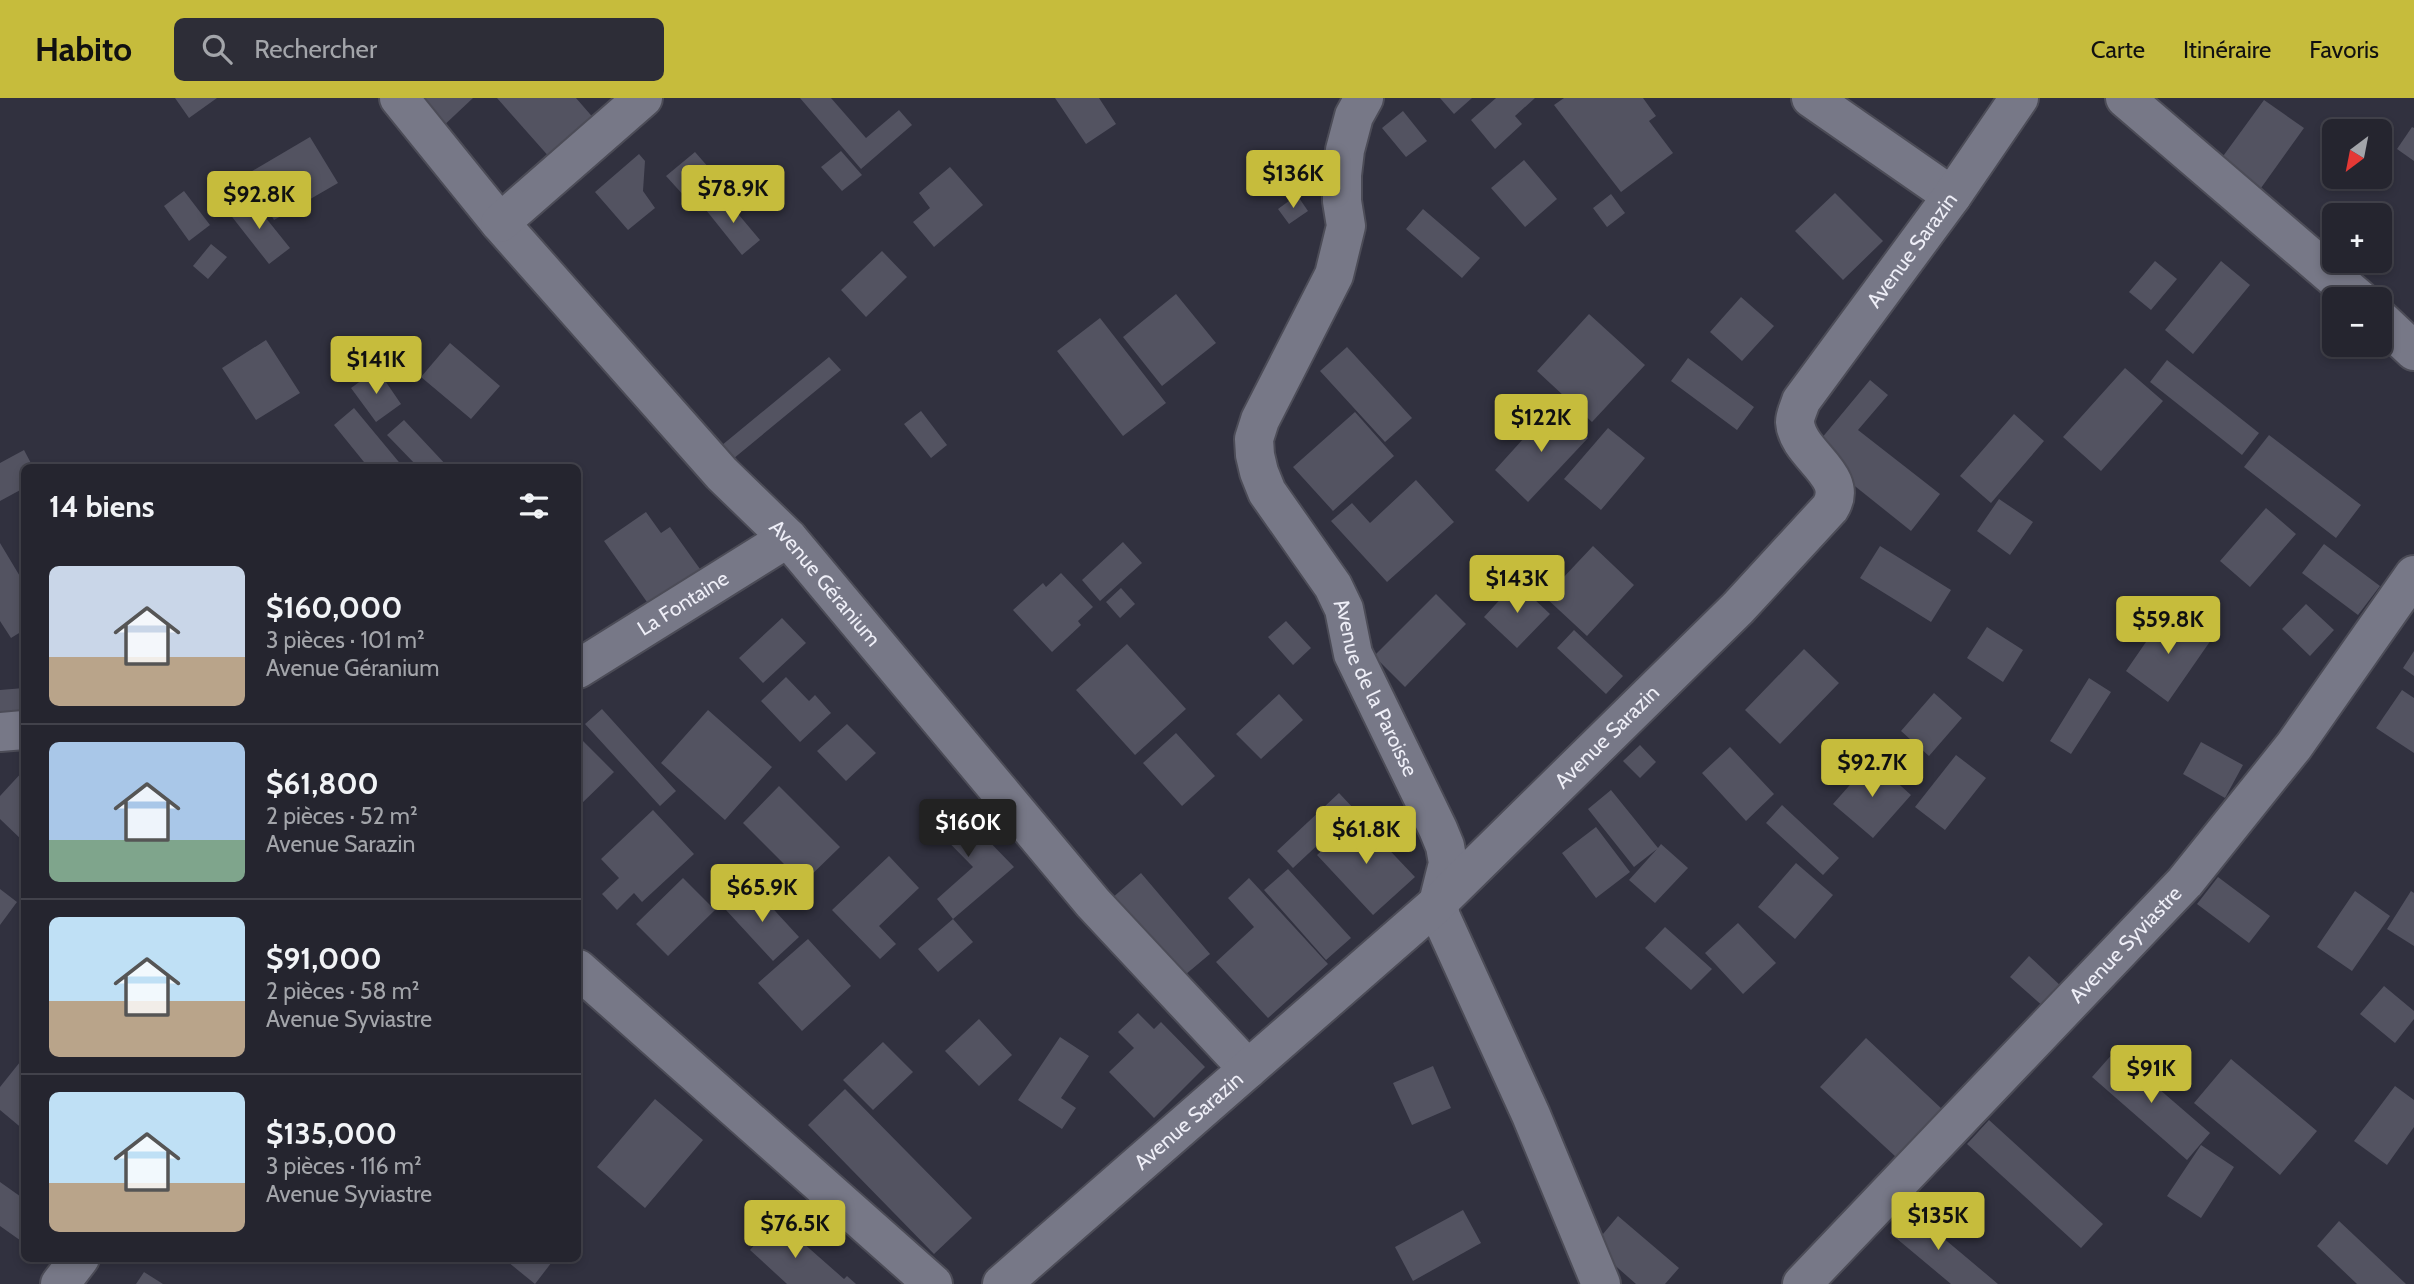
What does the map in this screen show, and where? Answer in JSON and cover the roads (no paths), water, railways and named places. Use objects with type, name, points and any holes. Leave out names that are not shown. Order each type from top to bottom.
[{"type":"street","name":"Avenue Géranium","points":[[399,98],[500,223],[722,474],[788,538],[1093,903],[1248,1069]]},
{"type":"street","points":[[500,223],[643,98]]},
{"type":"street","name":"Avenue de la Paroisse","points":[[1364,98],[1354,116],[1345,150],[1342,201],[1346,226],[1334,275],[1260,420],[1254,439],[1255,455],[1267,492],[1333,586],[1344,609],[1353,654],[1445,846],[1448,863],[1438,903]]},
{"type":"street","points":[[1811,98],[1952,196]]},
{"type":"street","name":"Avenue Sarazin","points":[[1002,1284],[1438,903],[1738,608],[1830,508],[1836,496],[1835,484],[1803,444],[1797,431],[1795,421],[1801,401],[1952,196],[2019,98]]},
{"type":"street","points":[[2125,98],[2345,287]]},
{"type":"street","points":[[2392,330],[2414,351]]},
{"type":"street","name":"La Fontaine","points":[[581,666],[788,538]]},
{"type":"street","name":"Avenue Syviastre","points":[[1802,1284],[2185,882],[2294,746],[2414,575]]},
{"type":"street","points":[[0,732],[21,730]]},
{"type":"street","points":[[1438,903],[1441,917],[1531,1115],[1601,1284]]},
{"type":"street","points":[[581,972],[933,1284]]},
{"type":"street","points":[[60,1284],[77,1262]]}]
